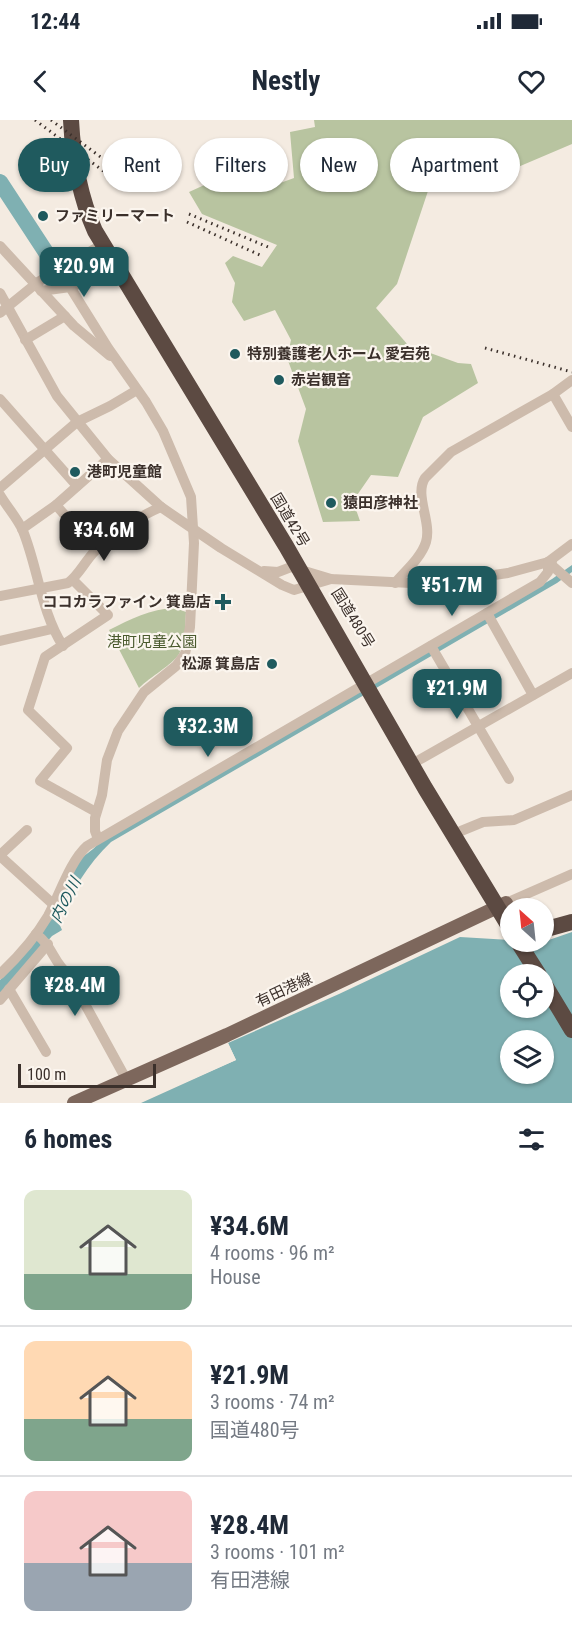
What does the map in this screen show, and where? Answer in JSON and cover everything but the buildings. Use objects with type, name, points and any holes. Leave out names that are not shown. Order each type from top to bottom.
[{"type":"highway","name":"国道42号","points":[[71,120],[74,162],[80,190],[88,214],[103,244],[500,912]]},
{"type":"highway","points":[[364,684],[419,760],[500,903]]},
{"type":"highway","points":[[364,684],[448,843],[478,892],[500,906]]},
{"type":"highway","points":[[554,1000],[572,1030]]},
{"type":"main road","name":"有田港線","points":[[74,1103],[500,909]]},
{"type":"street","points":[[3,309],[38,288],[63,266],[103,244]]},
{"type":"street","points":[[0,246],[65,316],[121,368]]},
{"type":"street","points":[[38,288],[70,287],[119,270]]},
{"type":"street","points":[[70,287],[159,425],[185,479],[192,502],[194,530],[190,627],[185,654],[176,666],[144,692],[118,731],[107,760],[102,795],[96,812],[94,824],[98,838]]},
{"type":"street","points":[[0,293],[3,309],[25,340],[57,396],[108,459],[161,507],[231,555],[291,589],[308,588],[331,579]]},
{"type":"street","points":[[25,340],[65,316]]},
{"type":"street","points":[[395,583],[418,557],[427,541],[427,522],[421,492],[425,478],[451,452],[572,380]]},
{"type":"street","points":[[0,489],[77,422],[137,390]]},
{"type":"street","points":[[553,393],[572,427]]},
{"type":"street","points":[[0,399],[77,486]]},
{"type":"street","points":[[22,529],[56,505],[108,459]]},
{"type":"street","points":[[0,495],[22,529],[52,629],[63,646]]},
{"type":"street","points":[[56,505],[95,550]]},
{"type":"street","points":[[0,596],[68,583],[73,580],[95,550],[137,518],[161,507]]},
{"type":"street","points":[[548,562],[572,544]]},
{"type":"street","points":[[256,568],[273,572],[288,568],[298,569],[331,579],[395,583],[466,579],[508,573],[572,553]]},
{"type":"street","points":[[548,562],[572,583]]},
{"type":"street","points":[[0,974],[37,934],[78,856],[87,846],[540,582],[548,572],[548,562]]},
{"type":"street","points":[[73,580],[108,615],[45,657],[28,710],[67,748],[40,782],[96,812]]},
{"type":"street","points":[[487,613],[533,695]]},
{"type":"street","points":[[0,641],[52,629]]},
{"type":"street","points":[[431,646],[509,779]]},
{"type":"street","points":[[419,760],[572,673]]},
{"type":"street","points":[[448,843],[483,822],[514,820],[572,795]]},
{"type":"street","points":[[27,830],[0,856],[54,905]]},
{"type":"street","points":[[523,898],[572,874]]},
{"type":"street","points":[[37,934],[48,944],[61,969],[69,975],[126,1079]]},
{"type":"street","points":[[0,1000],[48,944]]},
{"type":"street","points":[[9,989],[46,1052]]},
{"type":"green space","points":[[314,120],[572,120],[572,144],[520,166],[520,138],[390,138],[390,192],[428,192],[397,284],[376,308],[408,345],[458,363],[471,364],[478,383],[423,417],[398,477],[371,475],[353,501],[360,521],[323,522],[298,441],[306,409],[287,358],[291,340],[275,310],[244,321],[232,302],[235,283],[225,263],[233,256],[262,267],[277,245],[202,214],[189,192],[194,190],[194,192],[288,192],[288,180],[294,178],[290,132],[315,127]]},
{"type":"green space","name":"港町児童公園","points":[[175,608],[186,612],[185,633],[179,654],[139,688],[109,630],[149,612]]},
{"type":"water","points":[[572,565],[572,572],[557,583],[111,842],[87,869],[69,899],[58,921],[62,930],[52,936],[0,996],[0,980],[42,932],[62,899],[79,860],[97,845],[552,579]]},
{"type":"water","points":[[572,932],[572,1103],[141,1103],[236,1060],[228,1043],[460,937],[500,939],[500,952],[554,952],[554,938]]},
{"type":"pier","points":[[228,1043],[236,1060],[138,1103],[140,1100],[232,1059],[225,1044]]},
{"type":"waterway","name":"内の川","points":[[0,182],[49,257]]},
{"type":"railway","points":[[35,120],[102,170]]},
{"type":"railway","points":[[51,120],[102,158]]},
{"type":"railway","points":[[189,214],[268,247]]},
{"type":"railway","points":[[187,222],[262,256]]},
{"type":"railway","points":[[485,348],[572,372]]},
{"type":"place","name":"ファミリーマート","points":[[43,216]]},
{"type":"place","name":"特別養護老人ホーム 愛宕苑","points":[[235,354]]},
{"type":"place","name":"赤岩観音","points":[[279,380]]},
{"type":"place","name":"港町児童館","points":[[75,472]]},
{"type":"place","name":"猿田彦神社","points":[[331,503]]},
{"type":"place","name":"ココカラファイン 箕島店","points":[[223,602]]},
{"type":"place","name":"松源 箕島店","points":[[272,664]]}]
